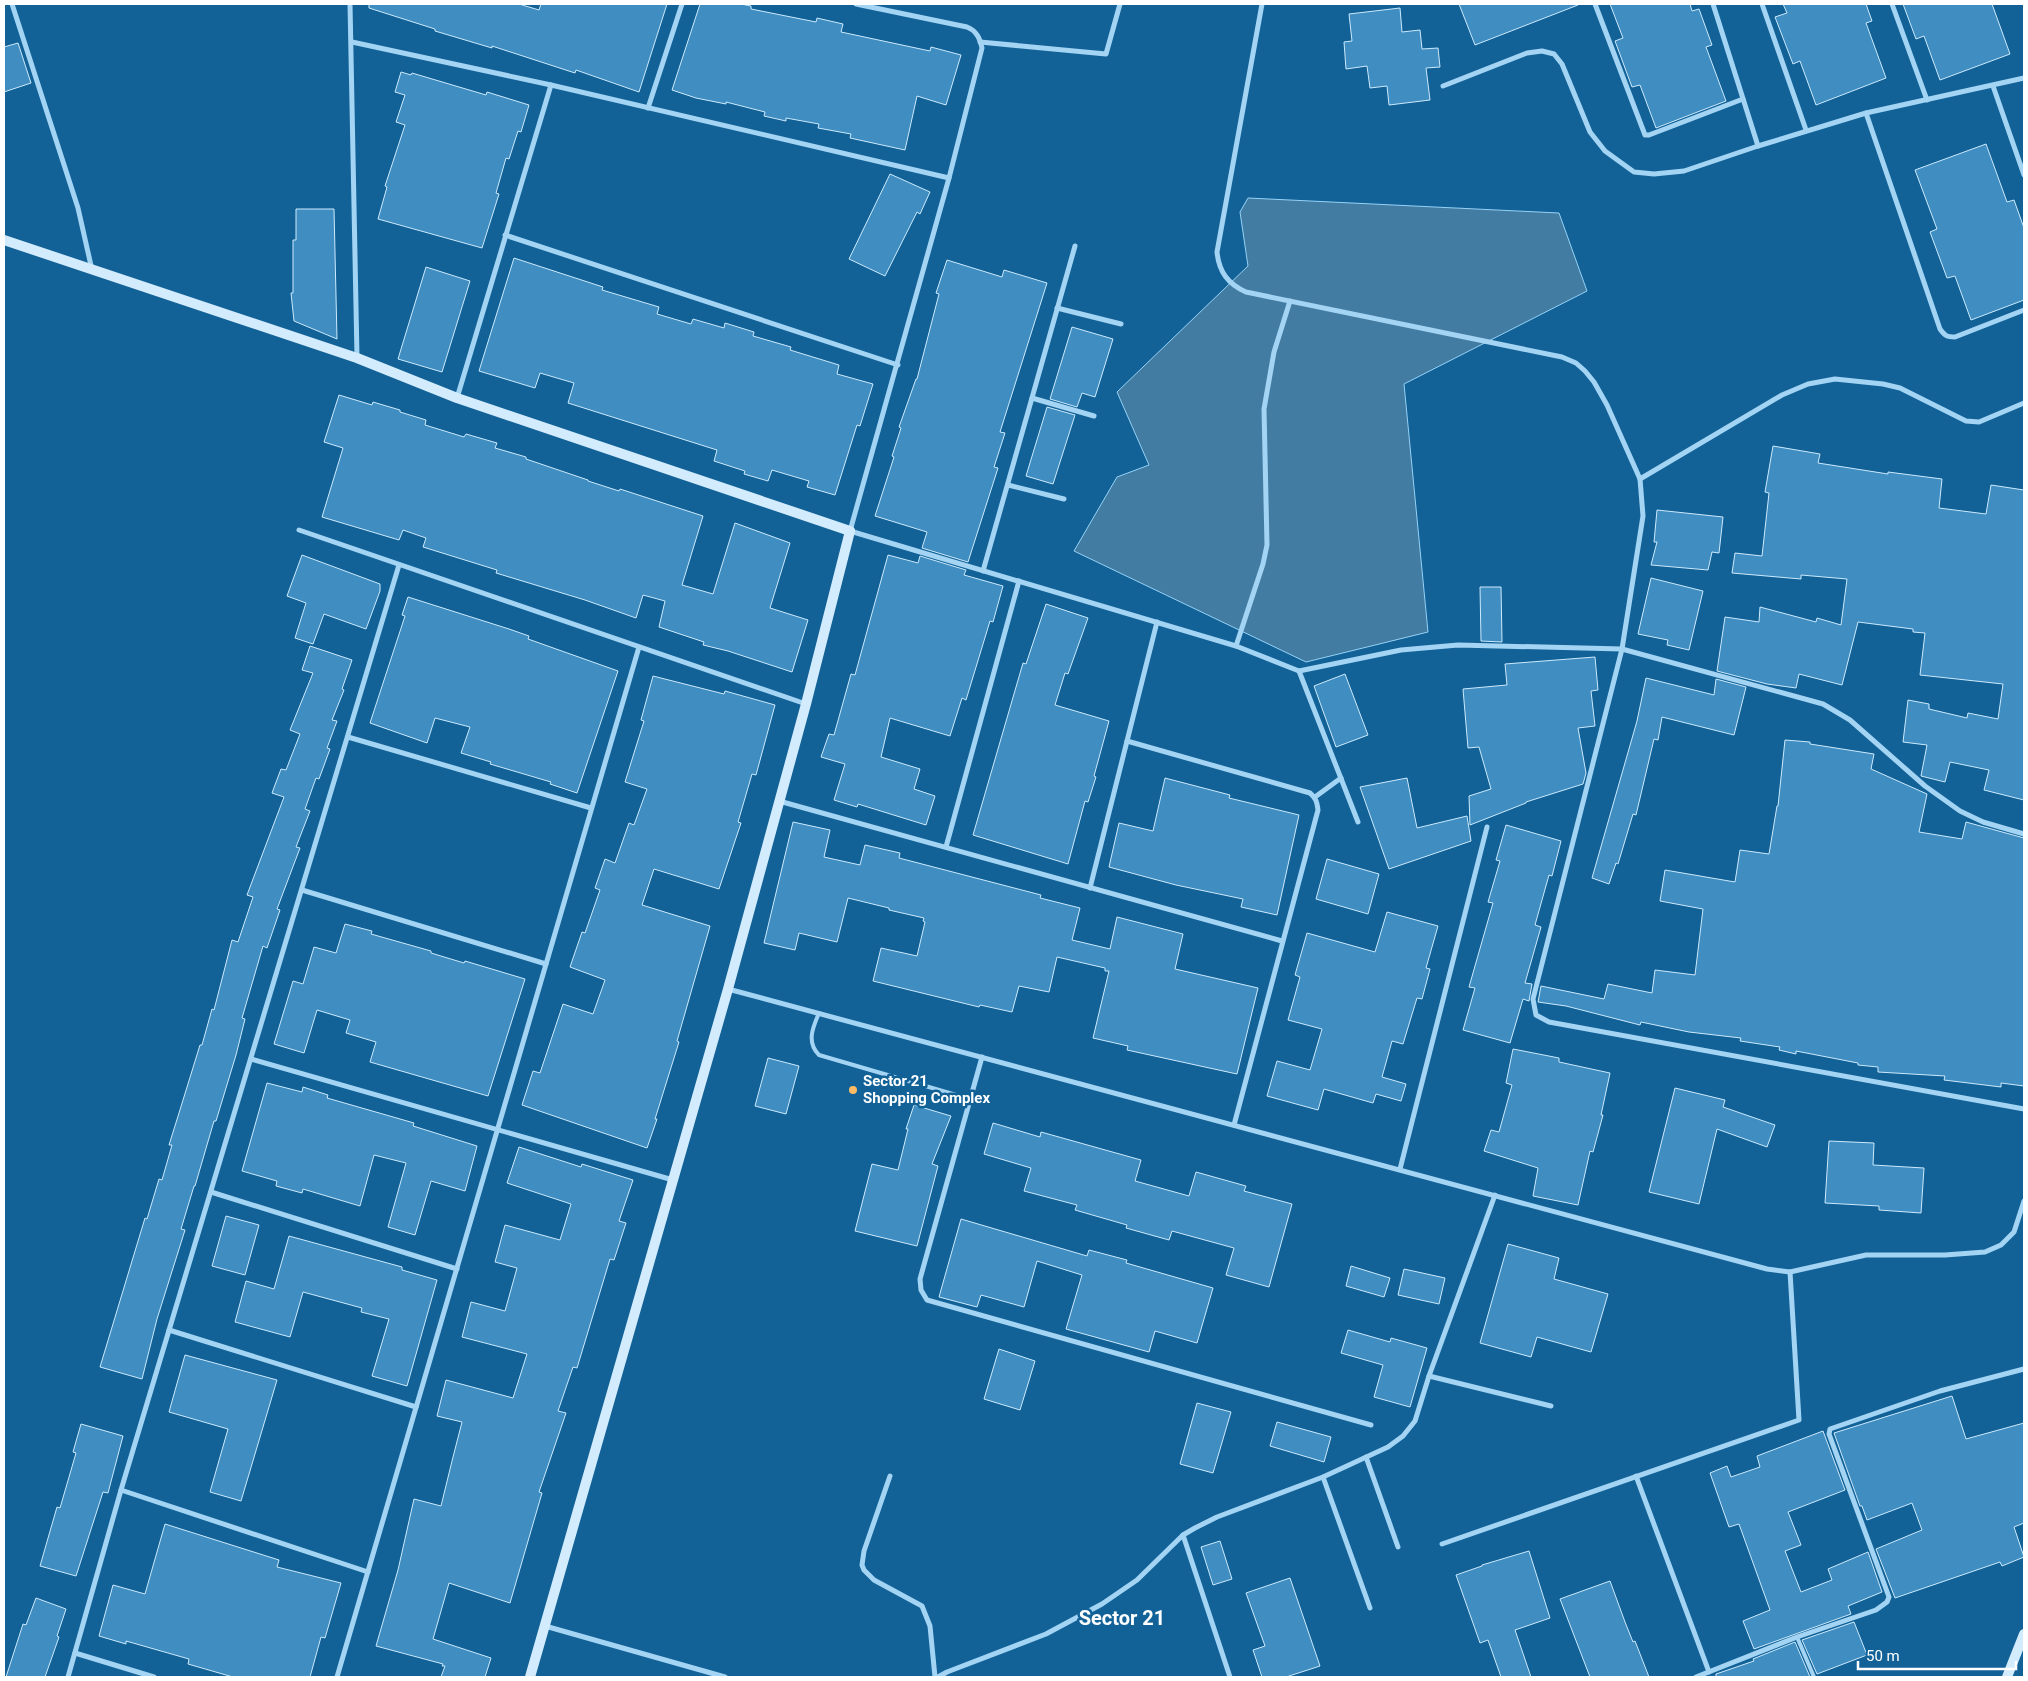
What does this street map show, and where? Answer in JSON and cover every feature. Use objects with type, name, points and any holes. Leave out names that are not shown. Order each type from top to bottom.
[{"type":"street","points":[[12,4],[75,199],[92,270]]},
{"type":"street","points":[[350,4],[357,358]]},
{"type":"street","points":[[648,108],[682,4]]},
{"type":"street","points":[[530,1677],[780,801],[850,530],[898,365],[982,48],[974,30],[967,27],[856,4]]},
{"type":"street","points":[[980,42],[1106,54],[1120,4]]},
{"type":"street","points":[[1262,4],[1217,252],[1218,264],[1233,286],[1246,292],[1562,357],[1576,363],[1594,382],[1607,405],[1640,479],[1643,516],[1622,649],[1533,999],[1536,1015],[1549,1022],[2024,1109]]},
{"type":"street","points":[[1595,4],[1645,135],[1743,99]]},
{"type":"street","points":[[1713,4],[1758,146]]},
{"type":"street","points":[[1762,4],[1806,130]]},
{"type":"street","points":[[1892,4],[1927,100]]},
{"type":"street","points":[[352,42],[949,178]]},
{"type":"street","points":[[1443,86],[1527,53],[1542,51],[1554,54],[1562,64],[1590,132],[1605,151],[1634,172],[1654,174],[1684,171],[1806,130],[1866,113],[2024,78]]},
{"type":"street","points":[[457,398],[551,86]]},
{"type":"street","points":[[1993,86],[2024,175]]},
{"type":"street","points":[[1866,113],[1944,335],[1949,337],[1955,336],[2024,310]]},
{"type":"street","points":[[505,236],[898,365]]},
{"type":"street","points":[[4,240],[357,358],[457,398],[850,530],[1236,646],[1299,671],[1402,650],[1458,645],[1622,649],[1823,704],[1850,720],[1925,786],[1960,811],[1983,822],[2024,834]]},
{"type":"street","points":[[983,571],[1075,246]]},
{"type":"street","points":[[1236,646],[1263,564],[1267,545],[1264,409],[1274,352],[1290,301]]},
{"type":"street","points":[[1057,308],[1121,324]]},
{"type":"street","points":[[1640,479],[1782,395],[1808,384],[1835,379],[1883,384],[1900,388],[1966,421],[1979,422],[2024,403]]},
{"type":"street","points":[[1032,398],[1094,416]]},
{"type":"street","points":[[1008,484],[1064,499]]},
{"type":"street","points":[[299,530],[806,704]]},
{"type":"street","points":[[68,1677],[121,1490],[400,565]]},
{"type":"street","points":[[946,847],[1019,581]]},
{"type":"street","points":[[1090,888],[1156,622]]},
{"type":"street","points":[[337,1677],[639,647]]},
{"type":"street","points":[[1299,671],[1358,822]]},
{"type":"street","points":[[348,737],[592,808]]},
{"type":"street","points":[[1127,741],[1310,793],[1315,797],[1318,810],[1234,1125]]},
{"type":"street","points":[[1315,797],[1341,778]]},
{"type":"street","points":[[780,801],[1282,941]]},
{"type":"street","points":[[1400,1170],[1487,827]]},
{"type":"street","points":[[302,890],[546,964]]},
{"type":"street","points":[[728,988],[1767,1269],[1790,1272],[1866,1256],[1945,1255],[1985,1252],[2000,1244],[2014,1232],[2024,1201]]},
{"type":"street","points":[[982,1057],[920,1279],[920,1290],[927,1300],[1372,1425]]},
{"type":"street","points":[[251,1059],[673,1180]]},
{"type":"street","points":[[211,1192],[457,1269]]},
{"type":"street","points":[[890,1476],[864,1551],[862,1565],[864,1570],[874,1580],[922,1606],[930,1626],[936,1677],[1046,1634],[1102,1604],[1137,1580],[1183,1535],[1217,1517],[1323,1478],[1396,1442],[1415,1421],[1429,1376],[1495,1195]]},
{"type":"street","points":[[1442,1544],[1799,1420],[1790,1272]]},
{"type":"street","points":[[169,1330],[416,1407]]},
{"type":"street","points":[[1696,1677],[1797,1637],[1876,1610],[1888,1602],[1889,1597],[1828,1434],[1830,1429],[1940,1391],[2024,1369]]},
{"type":"street","points":[[1429,1376],[1551,1406]]},
{"type":"street","points":[[1366,1457],[1398,1547]]},
{"type":"street","points":[[1636,1476],[1709,1672]]},
{"type":"street","points":[[1323,1478],[1370,1608]]},
{"type":"street","points":[[121,1490],[368,1572]]},
{"type":"street","points":[[1183,1535],[1230,1677]]},
{"type":"street","points":[[545,1626],[725,1677]]},
{"type":"street","points":[[2007,1677],[2024,1634]]},
{"type":"street","points":[[75,1653],[154,1677]]},
{"type":"lane","points":[[819,1013],[811,1039],[815,1051],[819,1055],[970,1099]]},
{"type":"lane","points":[[1797,1637],[1814,1677]]},
{"type":"water","points":[[1248,198],[1559,213],[1587,291],[1404,384],[1428,632],[1306,662],[1074,551],[1117,477],[1149,465],[1117,392],[1248,266],[1240,212]]},
{"type":"building","points":[[369,4],[519,4],[539,10],[541,4],[667,4],[639,92],[576,70],[575,73],[492,46],[492,48],[435,31],[435,29],[369,8]]},
{"type":"building","points":[[700,4],[741,4],[751,6],[751,9],[816,22],[817,18],[843,24],[841,32],[930,51],[931,47],[961,55],[946,105],[917,96],[905,150],[850,138],[851,134],[818,128],[819,124],[786,118],[786,121],[764,116],[765,112],[726,102],[726,104],[696,98],[672,90]]},
{"type":"building","points":[[1459,4],[1578,4],[1578,5],[1475,45]]},
{"type":"building","points":[[1610,4],[1690,4],[1692,11],[1699,9],[1712,45],[1706,47],[1726,101],[1656,128],[1640,85],[1632,87],[1615,41],[1623,38]]},
{"type":"building","points":[[1783,4],[1866,4],[1872,21],[1866,23],[1886,78],[1816,105],[1800,61],[1793,64],[1775,17],[1787,13]]},
{"type":"building","points":[[1903,4],[1992,4],[2010,54],[1940,80],[1924,36],[1916,39]]},
{"type":"building","points":[[1400,8],[1402,32],[1420,30],[1422,49],[1438,48],[1440,67],[1426,68],[1430,100],[1389,105],[1387,86],[1370,88],[1367,66],[1346,69],[1344,42],[1352,41],[1349,14]]},
{"type":"building","points":[[18,43],[31,83],[4,92],[4,47]]},
{"type":"building","points":[[401,72],[411,75],[412,73],[486,95],[487,92],[529,105],[521,132],[518,131],[509,159],[506,158],[496,193],[499,194],[482,248],[378,219],[387,187],[385,186],[405,125],[396,122],[405,95],[395,92]]},
{"type":"building","points":[[1986,144],[2007,202],[2014,200],[2024,228],[2024,300],[1971,320],[1955,276],[1947,278],[1930,232],[1937,229],[1915,170]]},
{"type":"building","points":[[890,174],[930,192],[920,214],[917,212],[885,276],[849,259]]},
{"type":"building","points":[[296,209],[334,209],[337,339],[294,321],[291,293],[293,293],[293,240],[296,240]]},
{"type":"building","points":[[514,258],[603,287],[602,290],[659,307],[657,314],[691,324],[693,319],[724,328],[725,323],[754,332],[753,336],[791,347],[790,350],[839,365],[837,374],[873,384],[860,426],[857,425],[835,495],[807,487],[809,481],[772,470],[768,481],[744,474],[745,471],[714,461],[717,450],[568,403],[574,383],[540,373],[535,388],[479,371]]},
{"type":"building","points":[[947,260],[1002,277],[1004,270],[1047,283],[1000,432],[1005,433],[994,467],[998,468],[968,562],[922,548],[927,532],[875,516],[894,457],[892,456],[901,428],[899,427],[917,379],[939,294],[936,293]]},
{"type":"building","points":[[426,267],[470,281],[442,372],[398,359]]},
{"type":"building","points":[[1072,327],[1113,339],[1095,397],[1082,393],[1077,407],[1050,399]]},
{"type":"building","points":[[339,395],[372,405],[373,402],[400,410],[400,412],[426,420],[425,425],[464,437],[466,434],[497,443],[495,448],[526,457],[526,459],[588,481],[619,491],[620,489],[703,516],[682,585],[713,594],[735,523],[790,543],[770,608],[808,620],[792,672],[728,651],[703,645],[704,642],[659,627],[665,601],[643,595],[636,618],[585,600],[496,573],[497,570],[423,547],[426,538],[403,530],[399,540],[322,517],[343,448],[324,442]]},
{"type":"building","points":[[1047,407],[1075,415],[1053,484],[1026,476]]},
{"type":"building","points":[[1773,446],[1820,454],[1818,463],[1888,474],[1888,472],[1942,479],[1939,508],[1986,514],[1991,485],[2024,490],[2024,800],[1984,790],[1989,770],[1950,762],[1945,782],[1921,776],[1927,745],[1903,742],[1908,700],[1929,704],[1929,709],[1967,718],[1968,713],[1998,719],[2003,684],[1920,675],[1925,633],[1913,632],[1913,629],[1858,622],[1842,685],[1799,674],[1796,688],[1767,684],[1717,671],[1725,617],[1759,622],[1760,607],[1816,622],[1817,618],[1841,625],[1847,579],[1801,575],[1801,579],[1732,573],[1735,553],[1762,556],[1769,493],[1765,492]]},
{"type":"building","points":[[1657,510],[1723,517],[1719,553],[1712,552],[1708,570],[1651,565],[1657,542],[1654,542]]},
{"type":"building","points":[[302,555],[380,584],[380,591],[366,629],[324,614],[313,644],[295,638],[306,603],[287,596]]},
{"type":"building","points":[[888,555],[918,563],[920,556],[966,570],[964,575],[1003,586],[993,622],[990,621],[966,700],[962,698],[950,736],[890,718],[881,757],[920,769],[914,789],[935,796],[926,825],[858,804],[857,807],[834,800],[845,764],[821,757],[829,734],[834,735],[851,674],[855,675]]},
{"type":"building","points":[[1651,578],[1703,591],[1689,650],[1667,645],[1668,640],[1638,634]]},
{"type":"building","points":[[1480,587],[1501,587],[1502,642],[1481,641]]},
{"type":"building","points":[[408,597],[529,636],[528,639],[618,671],[577,793],[550,784],[551,782],[490,764],[491,762],[461,753],[470,727],[435,718],[427,743],[370,723],[405,616],[402,615]]},
{"type":"building","points":[[1046,604],[1088,618],[1068,674],[1065,673],[1055,705],[1109,721],[1094,776],[1096,777],[1088,802],[1085,801],[1068,864],[973,835],[1023,663],[1026,664]]},
{"type":"building","points":[[310,646],[352,660],[342,689],[344,690],[332,720],[337,721],[327,748],[330,749],[319,779],[316,778],[305,809],[310,811],[296,847],[300,848],[277,909],[280,910],[267,948],[263,946],[242,1018],[245,1019],[236,1055],[181,1229],[185,1230],[157,1319],[142,1379],[100,1367],[145,1218],[147,1219],[159,1179],[162,1180],[172,1145],[169,1145],[212,1009],[214,1010],[232,940],[238,942],[253,897],[247,895],[284,797],[272,793],[281,769],[286,770],[300,734],[290,730],[313,673],[302,670]]},
{"type":"building","points":[[1595,657],[1598,690],[1591,691],[1595,726],[1578,728],[1586,773],[1583,784],[1526,802],[1470,825],[1469,796],[1491,789],[1479,747],[1468,748],[1463,689],[1507,685],[1505,664]]},
{"type":"building","points":[[1345,674],[1368,735],[1336,747],[1314,686]]},
{"type":"building","points":[[653,676],[724,694],[725,691],[775,705],[756,775],[752,774],[738,822],[741,823],[719,889],[654,869],[642,905],[710,926],[677,1041],[679,1042],[647,1148],[522,1105],[533,1071],[540,1073],[563,1004],[593,1014],[605,980],[570,967],[582,932],[585,933],[600,890],[595,888],[605,859],[615,863],[629,823],[634,825],[647,789],[625,782],[644,721],[641,720]]},
{"type":"building","points":[[1646,678],[1714,695],[1716,679],[1746,687],[1734,735],[1662,717],[1658,740],[1654,739],[1636,815],[1633,814],[1618,864],[1616,863],[1609,884],[1592,878],[1637,721]]},
{"type":"building","points":[[1785,740],[1810,742],[1810,744],[1874,754],[1871,769],[1927,794],[1919,832],[1962,839],[1966,822],[2024,838],[2024,1086],[2001,1083],[2001,1087],[1944,1080],[1945,1076],[1878,1072],[1878,1067],[1858,1065],[1858,1063],[1796,1051],[1796,1054],[1779,1050],[1780,1047],[1740,1041],[1741,1038],[1689,1032],[1641,1022],[1640,1025],[1566,1006],[1538,1002],[1541,986],[1604,999],[1608,984],[1652,993],[1655,970],[1695,975],[1703,909],[1660,901],[1665,870],[1735,882],[1740,850],[1769,854],[1778,806]]},
{"type":"building","points":[[1165,778],[1230,795],[1229,798],[1299,815],[1277,915],[1241,907],[1243,899],[1176,885],[1109,867],[1119,823],[1153,831]]},
{"type":"building","points":[[1407,778],[1417,828],[1467,816],[1471,841],[1389,869],[1360,787]]},
{"type":"building","points":[[793,822],[830,830],[824,857],[860,865],[865,845],[900,853],[899,858],[1041,895],[1040,898],[1080,908],[1072,940],[1110,949],[1117,917],[1183,934],[1175,969],[1258,988],[1237,1074],[1127,1050],[1128,1046],[1093,1038],[1109,971],[1105,971],[1105,968],[1057,957],[1049,992],[1019,986],[1012,1012],[980,1005],[979,1007],[873,981],[881,948],[917,956],[925,922],[923,921],[924,918],[889,910],[889,908],[848,898],[837,942],[799,933],[795,950],[764,943]]},
{"type":"building","points":[[1506,825],[1561,841],[1552,876],[1549,875],[1535,925],[1541,927],[1525,983],[1532,984],[1529,1001],[1523,999],[1510,1043],[1463,1030],[1475,988],[1469,987],[1493,903],[1488,902],[1500,861],[1496,860]]},
{"type":"building","points":[[1327,859],[1379,874],[1368,914],[1316,899]]},
{"type":"building","points":[[1387,912],[1438,926],[1426,968],[1430,969],[1422,999],[1417,998],[1403,1044],[1392,1041],[1382,1077],[1406,1084],[1401,1101],[1376,1094],[1373,1103],[1324,1089],[1318,1110],[1267,1096],[1277,1061],[1310,1070],[1322,1029],[1288,1020],[1300,977],[1295,975],[1307,933],[1375,952]]},
{"type":"building","points":[[345,924],[372,931],[371,934],[431,951],[431,953],[525,979],[488,1096],[370,1062],[376,1042],[346,1033],[350,1020],[317,1010],[304,1053],[274,1044],[293,981],[303,984],[314,947],[336,953]]},
{"type":"building","points":[[1513,1049],[1559,1058],[1559,1062],[1610,1073],[1601,1115],[1603,1115],[1593,1152],[1590,1151],[1578,1205],[1533,1196],[1538,1168],[1484,1151],[1491,1130],[1499,1132],[1512,1085],[1506,1083]]},
{"type":"building","points":[[768,1058],[799,1066],[786,1114],[755,1106]]},
{"type":"building","points":[[267,1083],[302,1092],[303,1087],[328,1095],[327,1098],[414,1123],[413,1126],[477,1146],[465,1191],[431,1181],[415,1235],[388,1227],[406,1163],[374,1155],[360,1206],[303,1189],[302,1193],[276,1186],[277,1181],[242,1171]]},
{"type":"building","points":[[1675,1088],[1725,1100],[1723,1107],[1775,1125],[1767,1147],[1717,1129],[1699,1204],[1649,1192]]},
{"type":"building","points":[[914,1105],[951,1116],[932,1164],[938,1166],[917,1246],[855,1231],[872,1164],[898,1170],[908,1129],[906,1129]]},
{"type":"building","points":[[993,1123],[1040,1137],[1041,1132],[1141,1160],[1135,1181],[1189,1196],[1196,1172],[1246,1186],[1244,1191],[1292,1204],[1269,1287],[1226,1275],[1234,1248],[1172,1231],[1169,1240],[1126,1228],[1127,1225],[1075,1210],[1077,1205],[1024,1191],[1031,1168],[984,1154]]},
{"type":"building","points":[[1829,1141],[1874,1143],[1873,1165],[1924,1168],[1921,1213],[1879,1210],[1879,1206],[1825,1203]]},
{"type":"building","points":[[519,1147],[581,1167],[582,1164],[633,1180],[619,1221],[626,1223],[614,1260],[610,1259],[577,1368],[573,1367],[558,1411],[566,1413],[539,1492],[542,1493],[510,1603],[449,1583],[433,1639],[491,1658],[485,1677],[441,1677],[445,1666],[442,1666],[443,1664],[376,1646],[398,1570],[414,1499],[441,1506],[462,1422],[437,1416],[446,1380],[513,1398],[527,1354],[462,1337],[471,1302],[505,1311],[517,1268],[495,1262],[505,1225],[560,1240],[571,1204],[507,1183]]},
{"type":"building","points":[[226,1216],[259,1225],[245,1275],[212,1266]]},
{"type":"building","points":[[961,1219],[1087,1256],[1089,1250],[1127,1260],[1126,1263],[1213,1288],[1197,1343],[1155,1331],[1149,1352],[1066,1329],[1082,1275],[1037,1261],[1024,1307],[981,1295],[977,1307],[939,1297]]},
{"type":"building","points":[[289,1236],[402,1267],[402,1270],[437,1280],[407,1386],[372,1376],[389,1319],[361,1312],[362,1308],[303,1292],[290,1337],[235,1322],[246,1281],[274,1289]]},
{"type":"building","points":[[1508,1244],[1559,1258],[1554,1279],[1608,1294],[1591,1352],[1537,1337],[1531,1357],[1480,1343]]},
{"type":"building","points":[[1351,1266],[1390,1278],[1384,1297],[1346,1286]]},
{"type":"building","points":[[1404,1269],[1445,1278],[1439,1304],[1398,1295]]},
{"type":"building","points":[[1348,1330],[1390,1342],[1391,1338],[1427,1348],[1410,1407],[1374,1397],[1383,1365],[1341,1353]]},
{"type":"building","points":[[999,1349],[1035,1361],[1020,1410],[984,1399]]},
{"type":"building","points":[[185,1355],[277,1380],[241,1501],[210,1492],[228,1429],[169,1412]]},
{"type":"building","points":[[1952,1396],[1966,1439],[2024,1423],[2024,1523],[2014,1527],[2024,1557],[2002,1566],[2000,1562],[1895,1598],[1876,1549],[1922,1530],[1912,1503],[1867,1520],[1862,1506],[1860,1506],[1834,1433]]},
{"type":"building","points":[[1197,1403],[1231,1412],[1213,1473],[1180,1464]]},
{"type":"building","points":[[1277,1422],[1331,1437],[1324,1462],[1270,1446]]},
{"type":"building","points":[[81,1424],[123,1436],[108,1493],[103,1492],[76,1576],[40,1566],[57,1507],[60,1508],[76,1453],[73,1452]]},
{"type":"building","points":[[1823,1431],[1845,1490],[1788,1512],[1801,1545],[1785,1551],[1801,1592],[1832,1580],[1828,1569],[1868,1552],[1882,1592],[1848,1606],[1851,1614],[1754,1649],[1743,1621],[1770,1610],[1739,1524],[1729,1527],[1710,1473],[1727,1466],[1731,1477],[1760,1467],[1757,1456]]},
{"type":"building","points":[[165,1524],[279,1560],[277,1567],[341,1583],[325,1638],[321,1637],[310,1677],[233,1677],[188,1664],[189,1659],[126,1641],[126,1644],[99,1636],[113,1585],[145,1594]]},
{"type":"building","points":[[1220,1541],[1232,1579],[1213,1585],[1201,1547]]},
{"type":"building","points":[[1529,1551],[1550,1618],[1515,1630],[1531,1677],[1501,1677],[1488,1640],[1480,1643],[1456,1575]]},
{"type":"building","points":[[1290,1578],[1320,1666],[1286,1677],[1262,1677],[1253,1650],[1265,1646],[1246,1593]]},
{"type":"building","points":[[1610,1581],[1633,1642],[1635,1641],[1649,1677],[1590,1677],[1560,1599]]},
{"type":"building","points":[[36,1598],[66,1609],[57,1636],[59,1637],[45,1677],[6,1677],[23,1624],[26,1625]]},
{"type":"building","points":[[1854,1622],[1867,1655],[1817,1674],[1802,1640]]},
{"type":"building","points":[[1795,1642],[1810,1677],[1716,1677],[1716,1674],[1754,1661],[1753,1659]]},
{"type":"place","name":"Sector 21 Shopping Complex","points":[[853,1090]]},
{"type":"district","name":"Sector 21","points":[[1122,1618]]}]
